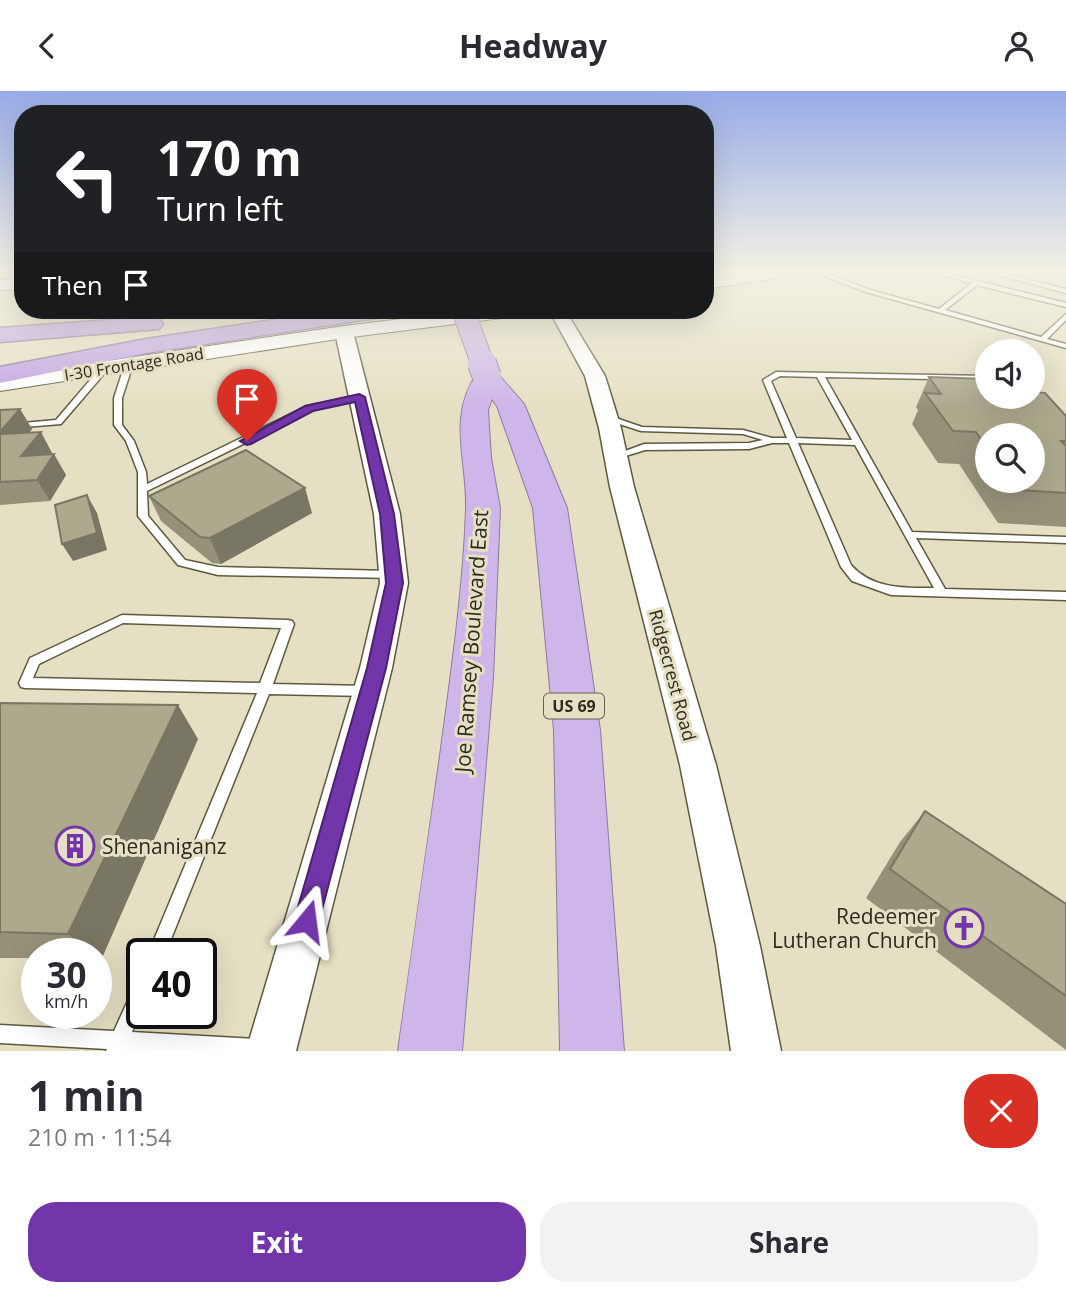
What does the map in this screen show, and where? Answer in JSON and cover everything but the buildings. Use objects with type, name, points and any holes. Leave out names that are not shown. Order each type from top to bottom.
[{"type":"highway","points":[[0,335],[196,319]]},
{"type":"highway","points":[[4,381],[146,346],[324,319]]},
{"type":"highway","name":"US 69","points":[[466,319],[487,377],[510,404],[550,508],[577,730],[592,1051]]},
{"type":"highway","name":"Joe Ramsey Boulevard East","points":[[430,1051],[472,678],[483,508],[476,459],[474,410],[487,377]]},
{"type":"main road","name":"I-30 Frontage Road","points":[[4,381],[447,319]]},
{"type":"street","name":"Ridgecrest Road","points":[[562,319],[595,376],[607,417],[698,765],[738,946],[756,1051]]},
{"type":"street","points":[[271,1050],[370,691],[394,583],[387,514],[344,332]]},
{"type":"lane","points":[[964,318],[1038,339]]},
{"type":"lane","points":[[1043,339],[1064,318]]},
{"type":"lane","points":[[1045,341],[1066,347]]},
{"type":"lane","points":[[129,365],[118,398],[118,425],[130,441],[142,472],[143,516],[182,563],[218,571],[394,575]]},
{"type":"lane","points":[[0,427],[58,422],[105,368]]},
{"type":"lane","points":[[975,378],[779,374],[767,380],[846,566],[856,578],[891,591],[1066,596]]},
{"type":"lane","points":[[820,375],[942,592]]},
{"type":"lane","points":[[142,490],[310,408],[359,397]]},
{"type":"lane","points":[[607,417],[641,429],[743,432],[772,440],[858,443]]},
{"type":"lane","points":[[616,457],[644,447],[749,446],[772,440]]},
{"type":"lane","points":[[909,535],[1066,540]]},
{"type":"lane","points":[[163,938],[265,688],[288,624],[122,619],[34,661],[25,683],[265,688],[370,691]]},
{"type":"lane","points":[[118,1046],[126,1027]]},
{"type":"lane","points":[[0,1034],[118,1046],[271,1050]]},
{"type":"place","name":"Shenaniganz","points":[[75,846]]},
{"type":"place","name":"Redeemer Lutheran Church","points":[[964,928]]},
{"type":"route","points":[[247,441],[310,408],[359,397],[387,514],[394,583],[376,668],[307,921]]}]
